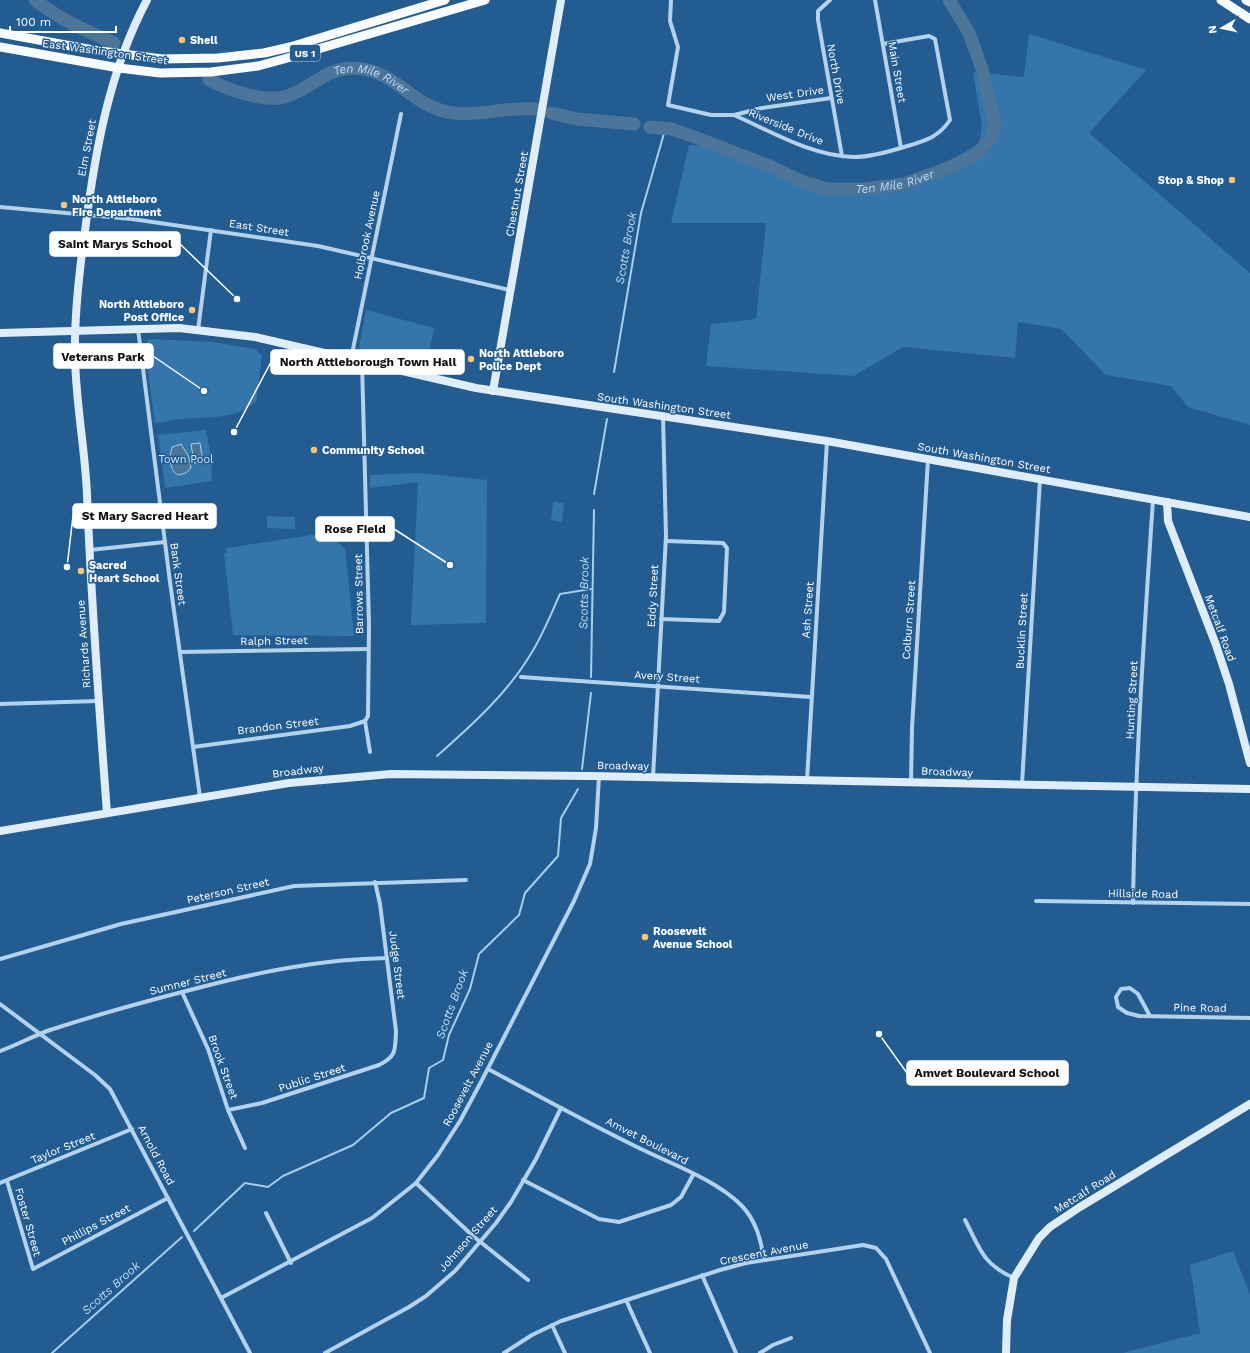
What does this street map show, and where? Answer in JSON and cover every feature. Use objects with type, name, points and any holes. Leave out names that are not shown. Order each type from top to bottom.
[{"type":"main road","name":"East Washington Street","points":[[0,33],[147,58],[186,60],[264,52],[310,41],[445,0]]},
{"type":"main road","name":"East Washington Street","points":[[0,47],[119,68],[186,74],[258,66],[486,0]]},
{"type":"main road","points":[[1221,0],[1250,19]]},
{"type":"main road","points":[[1246,0],[1250,2]]},
{"type":"street","name":"Elm Street","points":[[76,331],[76,304],[87,215],[102,123],[124,53],[147,0]]},
{"type":"street","name":"Chestnut Street","points":[[493,391],[561,0]]},
{"type":"street","name":"West Drive","points":[[671,0],[670,21],[678,47],[668,105],[710,115],[734,115],[762,108],[831,98]]},
{"type":"street","name":"North Drive","points":[[830,0],[818,10],[831,98],[842,156]]},
{"type":"street","name":"Main Street","points":[[875,0],[901,148]]},
{"type":"street","name":"Riverside Drive","points":[[734,115],[812,149],[842,156],[875,155],[927,140],[943,130],[950,120],[935,39],[929,36],[883,44]]},
{"type":"street","name":"Holbrook Avenue","points":[[351,359],[401,114]]},
{"type":"street","name":"East Street","points":[[0,207],[87,215],[211,230],[318,246],[511,290]]},
{"type":"street","points":[[198,330],[211,230]]},
{"type":"street","name":"South Washington Street","points":[[0,333],[179,328],[255,337],[351,359],[362,363],[493,391],[827,441],[1250,517]]},
{"type":"street","name":"Bank Street","points":[[138,329],[165,542],[200,797]]},
{"type":"street","name":"Richards Avenue","points":[[76,331],[75,358],[86,492],[107,813]]},
{"type":"street","name":"Barrows Street","points":[[362,363],[368,649],[368,716],[365,722],[370,752]]},
{"type":"street","name":"Eddy Street","points":[[653,778],[666,541],[663,416]]},
{"type":"street","name":"Ash Street","points":[[807,780],[827,441]]},
{"type":"street","name":"Colburn Street","points":[[910,782],[913,706],[928,459]]},
{"type":"street","name":"Bucklin Street","points":[[1022,784],[1040,480]]},
{"type":"street","name":"Hunting Street","points":[[1133,903],[1136,787],[1153,499]]},
{"type":"street","name":"Metcalf Road","points":[[1167,502],[1168,521],[1229,684],[1250,763]]},
{"type":"street","points":[[661,619],[719,621],[724,612],[727,548],[723,543],[666,541]]},
{"type":"street","points":[[89,550],[165,542]]},
{"type":"street","name":"Ralph Street","points":[[180,652],[368,649]]},
{"type":"street","name":"Avery Street","points":[[520,677],[658,685],[811,697]]},
{"type":"street","points":[[0,704],[99,701]]},
{"type":"street","name":"Brandon Street","points":[[193,747],[350,726],[365,722]]},
{"type":"street","name":"Broadway","points":[[0,831],[289,783],[361,776],[432,774],[599,776],[1250,789]]},
{"type":"street","name":"Roosevelt Avenue","points":[[221,1298],[372,1218],[416,1183],[438,1155],[460,1121],[488,1069],[574,901],[590,864],[596,828],[599,776]]},
{"type":"street","name":"Peterson Street","points":[[0,958],[121,924],[294,886],[466,880]]},
{"type":"street","name":"Judge Street","points":[[375,882],[380,904],[396,1032],[395,1052]]},
{"type":"street","name":"Hillside Road","points":[[1036,901],[1250,904]]},
{"type":"street","name":"Sumner Street","points":[[0,1051],[42,1034],[96,1016],[182,992],[283,969],[326,962],[386,958]]},
{"type":"street","name":"Pine Road","points":[[1150,1016],[1138,994],[1130,988],[1121,989],[1116,997],[1118,1008],[1127,1013],[1139,1016],[1250,1018]]},
{"type":"street","name":"Brook Street","points":[[182,992],[208,1049],[228,1110],[245,1148]]},
{"type":"street","name":"Arnold Road","points":[[0,1004],[42,1034],[106,1084],[114,1096],[250,1353]]},
{"type":"street","name":"Public Street","points":[[228,1110],[262,1103],[379,1065],[390,1060],[395,1052]]},
{"type":"street","name":"Amvet Boulevard","points":[[488,1069],[726,1193],[747,1212],[757,1230],[764,1260]]},
{"type":"street","name":"Metcalf Road","points":[[1006,1353],[1008,1312],[1014,1278],[1029,1251],[1039,1238],[1050,1227],[1250,1104]]},
{"type":"street","name":"Johnson Street","points":[[325,1353],[362,1334],[426,1296],[455,1271],[511,1202],[536,1159],[561,1108]]},
{"type":"street","name":"Taylor Street","points":[[0,1183],[132,1130]]},
{"type":"street","points":[[524,1180],[599,1219],[618,1222],[664,1208],[676,1202],[687,1187],[693,1175]]},
{"type":"street","name":"Foster Street","points":[[7,1181],[33,1269]]},
{"type":"street","points":[[416,1183],[480,1241],[528,1280]]},
{"type":"street","name":"Phillips Street","points":[[33,1269],[168,1198]]},
{"type":"street","points":[[266,1214],[291,1262]]},
{"type":"street","points":[[965,1220],[985,1258],[994,1267],[1014,1278]]},
{"type":"street","name":"Crescent Avenue","points":[[504,1353],[532,1335],[552,1325],[702,1275],[732,1266],[764,1260],[863,1245],[876,1248],[886,1259],[930,1353]]},
{"type":"street","points":[[702,1275],[736,1353]]},
{"type":"street","points":[[626,1300],[650,1353]]},
{"type":"street","points":[[552,1325],[565,1353]]},
{"type":"street","points":[[760,1353],[773,1345],[791,1338]]},
{"type":"green space","points":[[1029,34],[1146,70],[1089,133],[1250,273],[1250,425],[1188,407],[1171,386],[1106,375],[1061,329],[1018,322],[1015,358],[903,347],[854,376],[706,366],[711,324],[756,319],[766,223],[671,223],[689,145],[718,147],[772,163],[822,184],[893,183],[941,166],[979,143],[982,126],[973,72],[1024,77]]},
{"type":"green space","points":[[366,310],[434,328],[426,369],[360,352],[359,348]]},
{"type":"green space","points":[[149,339],[214,342],[255,349],[262,355],[256,402],[247,408],[229,415],[179,419],[155,423],[144,345]]},
{"type":"green space","name":"Town Pool","points":[[206,430],[211,458],[212,481],[165,488],[158,435]]},
{"type":"green space","points":[[419,473],[487,480],[486,623],[411,625],[418,482],[370,488],[370,475]]},
{"type":"green space","points":[[553,502],[564,503],[562,522],[551,520]]},
{"type":"green space","points":[[267,516],[295,517],[295,529],[267,528]]},
{"type":"green space","points":[[325,533],[345,548],[354,636],[233,635],[224,553],[227,553],[226,548]]},
{"type":"green space","points":[[1233,1251],[1250,1295],[1250,1353],[1123,1353],[1200,1333],[1190,1265]]},
{"type":"shaded area","points":[[200,443],[203,462],[194,463],[191,444]]},
{"type":"shaded area","points":[[181,444],[189,457],[191,468],[186,473],[178,475],[171,466],[170,462],[172,447]]},
{"type":"waterway","name":"Ten Mile River","points":[[35,0],[64,19],[114,43]]},
{"type":"waterway","name":"Ten Mile River","points":[[650,127],[672,129],[772,167],[801,181],[827,189],[864,189],[904,184],[943,170],[975,156],[991,138],[995,124],[983,72],[969,33],[949,0]]},
{"type":"waterway","name":"Ten Mile River","points":[[209,80],[249,95],[281,98],[297,92],[330,73],[344,69],[360,69],[373,71],[385,76],[428,105],[452,113],[463,114],[511,109],[536,109]]},
{"type":"waterway","name":"Ten Mile River","points":[[551,113],[577,119],[634,124]]},
{"type":"waterway","name":"Scotts Brook","points":[[614,372],[641,213],[665,130]]},
{"type":"waterway","name":"Scotts Brook","points":[[594,494],[607,419]]},
{"type":"waterway","name":"Scotts Brook","points":[[591,677],[594,510]]},
{"type":"waterway","points":[[437,756],[489,708],[512,681],[536,645],[560,594],[591,589]]},
{"type":"waterway","name":"Scotts Brook","points":[[582,769],[591,693]]},
{"type":"waterway","name":"Scotts Brook","points":[[194,1231],[245,1183],[268,1187],[283,1176],[353,1145],[391,1113],[424,1098],[429,1068],[443,1060],[449,1035],[470,989],[479,954],[519,915],[525,893],[558,856],[561,818],[578,789]]},
{"type":"waterway","name":"Scotts Brook","points":[[52,1353],[182,1237]]},
{"type":"place","name":"Shell","points":[[182,40]]},
{"type":"place","name":"Stop & Shop","points":[[1232,180]]},
{"type":"place","name":"North Attleboro Fire Department","points":[[64,205]]},
{"type":"place","name":"Saint Marys School","points":[[237,299]]},
{"type":"place","name":"North Attleboro Post Office","points":[[192,310]]},
{"type":"place","name":"North Attleboro Police Dept","points":[[471,359]]},
{"type":"place","name":"Veterans Park","points":[[204,391]]},
{"type":"place","name":"North Attleborough Town Hall","points":[[234,432]]},
{"type":"place","name":"Community School","points":[[314,450]]},
{"type":"place","name":"Rose Field","points":[[450,565]]},
{"type":"place","name":"St Mary Sacred Heart","points":[[67,567]]},
{"type":"place","name":"Sacred Heart School","points":[[81,571]]},
{"type":"place","name":"Roosevelt Avenue School","points":[[645,937]]},
{"type":"place","name":"Amvet Boulevard School","points":[[879,1034]]}]
